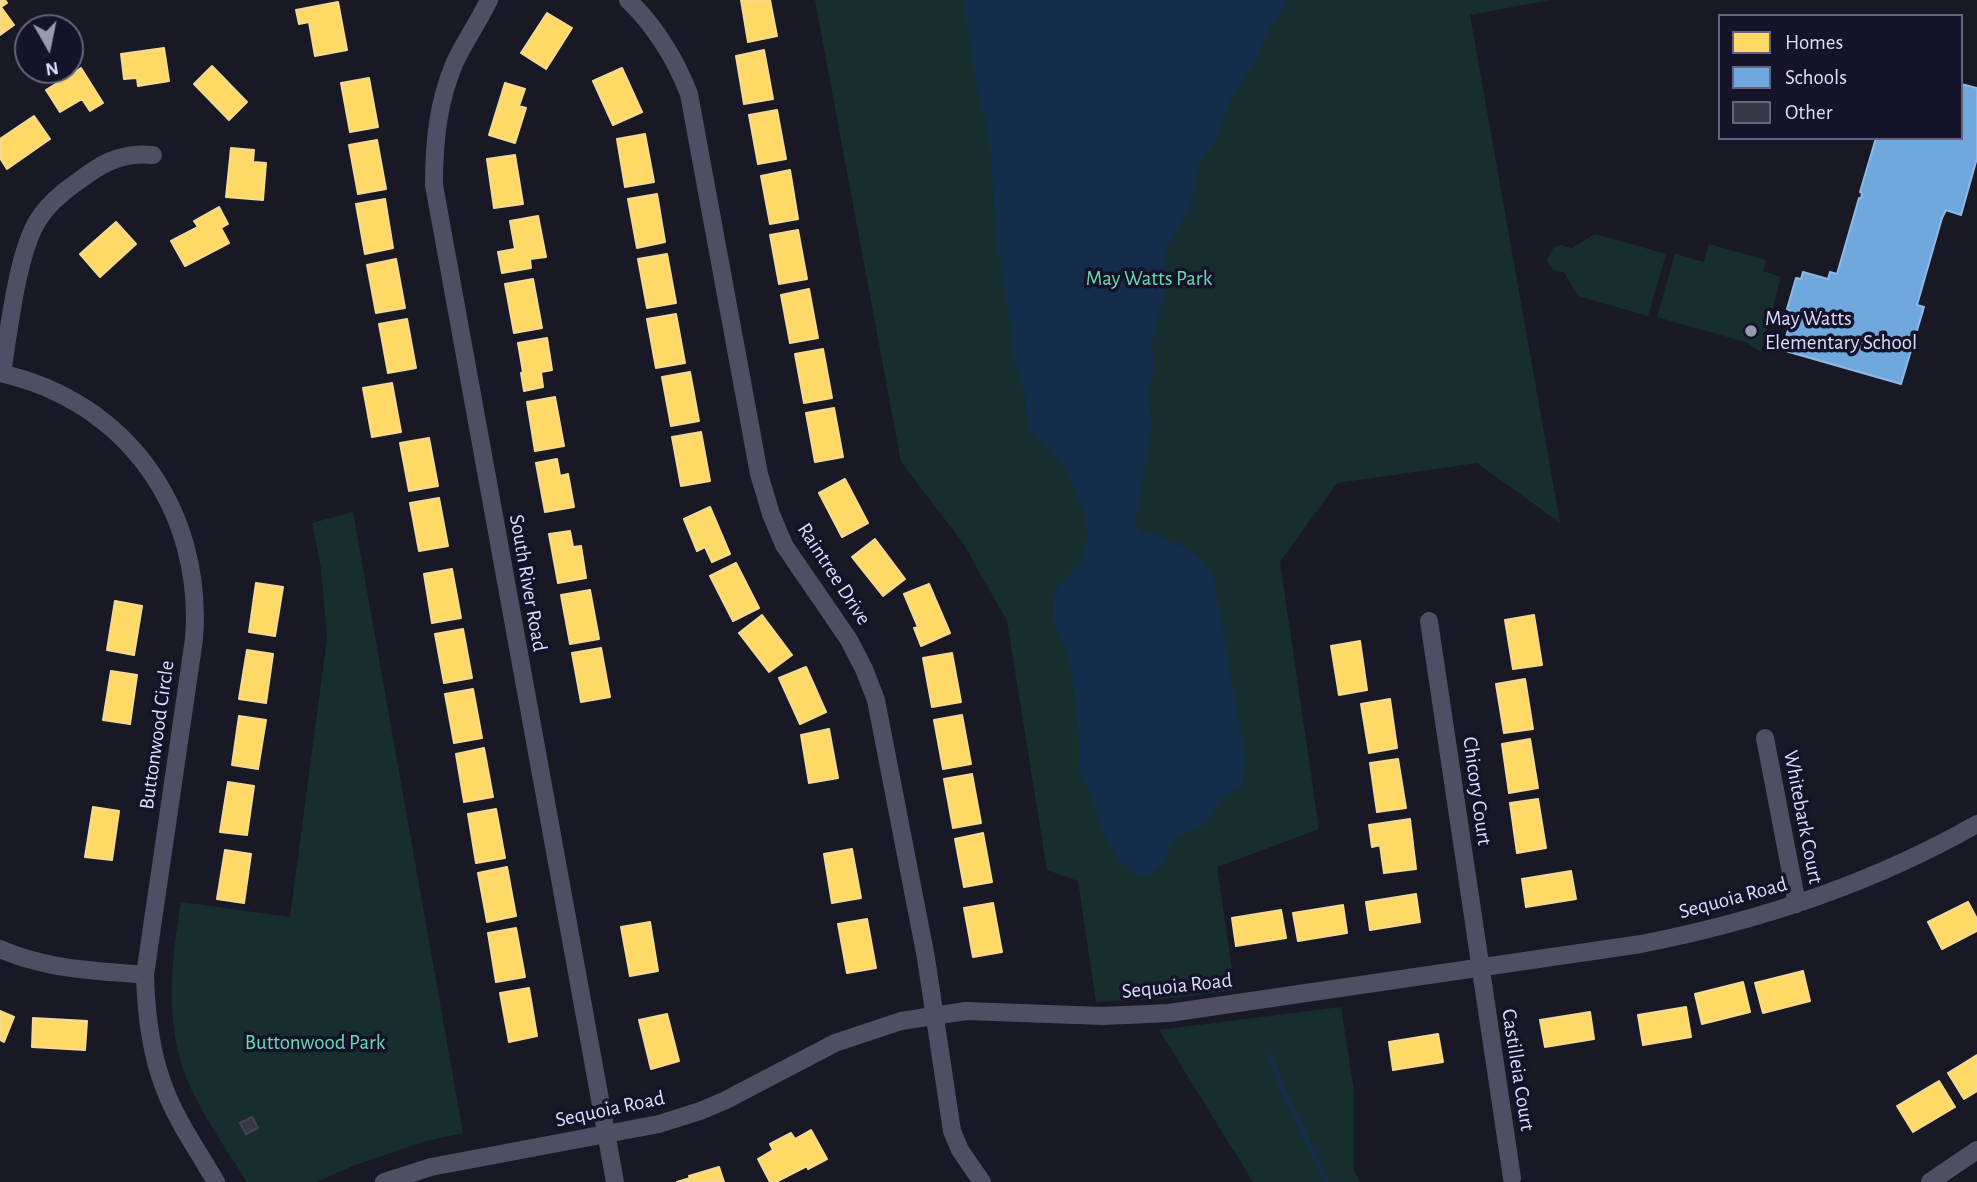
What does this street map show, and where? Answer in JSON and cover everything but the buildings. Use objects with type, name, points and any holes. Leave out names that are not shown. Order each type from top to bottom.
[{"type":"street","name":"South River Road","points":[[489,0],[456,61],[447,85],[436,132],[434,185],[615,1182]]},
{"type":"street","name":"Raintree Drive","points":[[628,0],[649,22],[668,50],[689,94],[759,474],[771,514],[795,564],[849,640],[864,668],[876,700],[935,1016],[952,1131],[960,1150],[982,1182]]},
{"type":"street","points":[[1,373],[20,271],[38,219],[62,193],[106,162],[124,155],[153,155]]},
{"type":"street","name":"Buttonwood Circle","points":[[1,373],[54,391],[89,410],[123,439],[146,463],[168,499],[190,558],[196,596],[194,639],[145,975],[146,1010],[163,1086],[216,1182]]},
{"type":"street","name":"Chicory Court","points":[[1429,621],[1480,968]]},
{"type":"street","name":"Whitebark Court","points":[[1765,738],[1797,904]]},
{"type":"street","name":"Sequoia Road","points":[[384,1182],[442,1165],[659,1124],[724,1101],[835,1043],[901,1021],[966,1011],[1080,1016],[1169,1013],[1676,937],[1757,918],[1797,904],[1887,870],[1977,824]]},
{"type":"street","points":[[0,949],[50,966],[145,975]]},
{"type":"street","name":"Castilleia Court","points":[[1480,968],[1512,1178]]},
{"type":"street","points":[[1930,1182],[1977,1150]]},
{"type":"green space","name":"May Watts Park","points":[[815,0],[1550,0],[1470,15],[1560,523],[1477,463],[1337,483],[1280,562],[1319,829],[1217,867],[1235,990],[1175,998],[1096,1002],[1078,881],[1047,870],[1007,621],[963,543],[901,462]]},
{"type":"green space","points":[[1595,234],[1666,254],[1648,316],[1578,296],[1564,272],[1555,271],[1550,265],[1547,259],[1554,247],[1560,245],[1572,248]]},
{"type":"green space","points":[[1709,244],[1766,260],[1763,271],[1781,277],[1761,352],[1745,342],[1657,317],[1675,254],[1704,262]]},
{"type":"green space","name":"Buttonwood Park","points":[[353,512],[463,1133],[426,1141],[355,1165],[316,1182],[247,1182],[195,1097],[177,1048],[172,986],[181,902],[290,917],[327,638],[321,568],[312,523]]},
{"type":"green space","points":[[1341,1007],[1354,1091],[1354,1171],[1360,1182],[1253,1182],[1159,1030]]},
{"type":"water","points":[[963,0],[1288,0],[1270,27],[1254,63],[1230,100],[1214,144],[1204,154],[1198,167],[1190,208],[1166,248],[1164,258],[1165,293],[1152,342],[1154,371],[1148,393],[1152,425],[1135,523],[1144,534],[1151,533],[1195,555],[1214,579],[1245,758],[1242,784],[1222,798],[1203,826],[1177,836],[1171,843],[1166,859],[1150,875],[1135,875],[1115,856],[1098,822],[1090,792],[1079,771],[1079,733],[1071,670],[1053,616],[1058,586],[1079,564],[1088,535],[1085,516],[1066,469],[1031,433],[1027,420],[1025,396],[1013,358],[996,240],[991,152],[974,72]]},
{"type":"waterway","points":[[1270,1055],[1284,1092],[1327,1182]]},
{"type":"place","name":"May Watts Elementary School","points":[[1751,331]]}]
